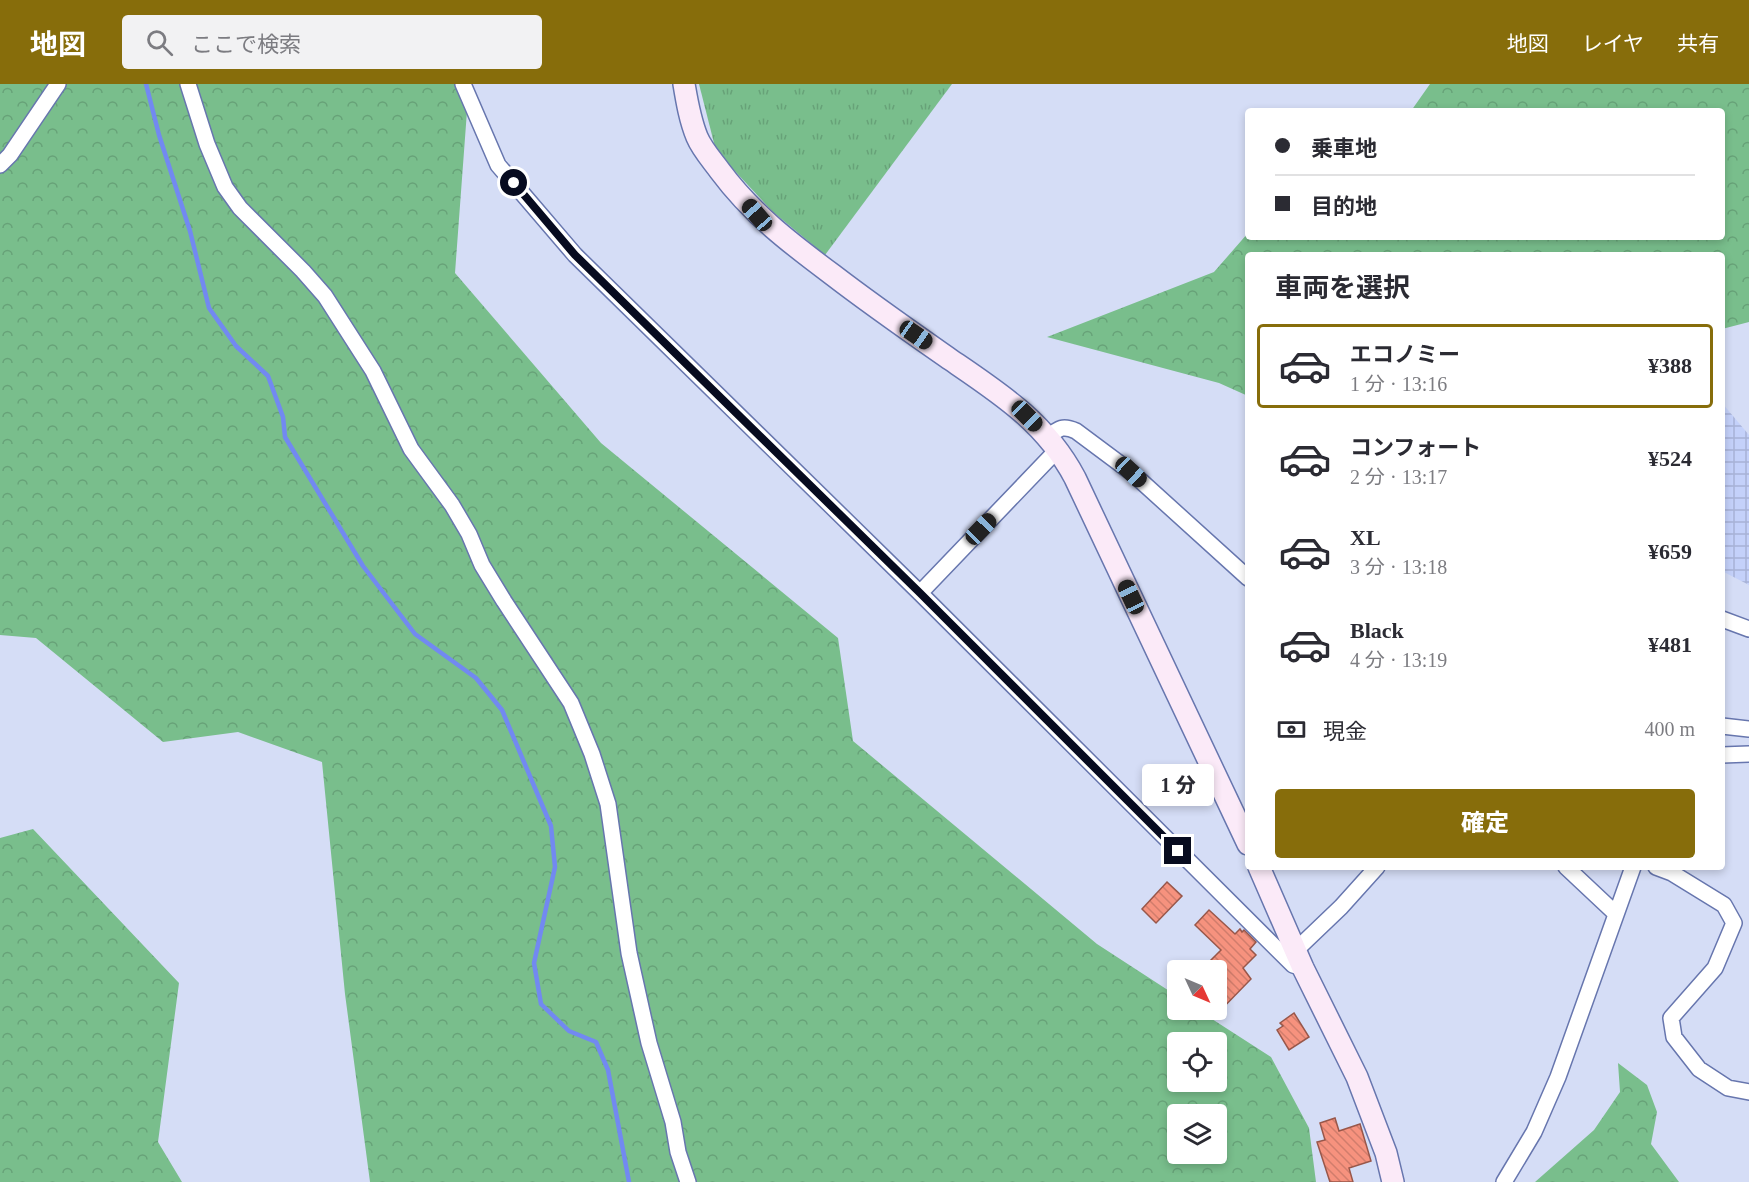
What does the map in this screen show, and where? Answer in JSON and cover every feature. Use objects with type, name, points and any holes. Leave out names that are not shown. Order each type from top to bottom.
[{"type":"street","points":[[0,165],[10,155],[58,84]]},
{"type":"street","points":[[188,84],[207,144],[225,187],[240,208],[325,296],[373,371],[411,449],[452,505],[470,534],[482,565],[504,602],[571,703],[592,754],[608,804],[629,953],[648,1043],[673,1122],[678,1152],[688,1182]]},
{"type":"street","points":[[463,84],[498,165],[575,255],[920,593],[1293,965],[1374,870]]},
{"type":"street","points":[[684,84],[690,117],[698,139],[729,183],[757,215],[853,290],[998,392],[1027,416],[1053,443],[1075,478],[1245,838]]},
{"type":"street","points":[[920,593],[1053,443],[1059,428],[1066,426],[1131,472],[1245,575]]},
{"type":"street","points":[[1725,620],[1749,630]]},
{"type":"street","points":[[1725,726],[1749,729]]},
{"type":"street","points":[[1725,755],[1749,754]]},
{"type":"street","points":[[1260,870],[1299,959],[1371,1110],[1393,1182]]},
{"type":"street","points":[[1569,870],[1615,913]]},
{"type":"street","points":[[1504,1182],[1534,1132],[1558,1077],[1632,870]]},
{"type":"street","points":[[1664,870],[1724,905],[1734,922],[1715,968],[1671,1018],[1674,1037],[1699,1069],[1728,1088],[1749,1092]]},
{"type":"shaded area","points":[[1725,407],[1749,435],[1749,585],[1725,573]]},
{"type":"green space","points":[[0,84],[469,84],[455,273],[601,443],[838,638],[853,741],[1097,944],[1167,990],[1167,1020],[1214,1020],[1271,1057],[1309,1128],[1316,1182],[370,1182],[345,994],[322,762],[238,732],[163,742],[36,638],[0,635]]},
{"type":"green space","points":[[699,84],[952,84],[825,255],[773,212],[716,151]]},
{"type":"green space","points":[[1430,84],[1749,84],[1749,322],[1725,328],[1725,252],[1245,252],[1245,395],[1219,383],[1047,337],[1214,272],[1245,236],[1245,240],[1725,240],[1725,108],[1413,108]]},
{"type":"green space","points":[[33,829],[179,983],[158,1142],[182,1182],[0,1182],[0,838]]},
{"type":"green space","points":[[1618,1063],[1647,1085],[1657,1112],[1651,1144],[1679,1182],[1535,1182],[1594,1130],[1620,1092]]},
{"type":"building","points":[[1167,882],[1182,896],[1156,923],[1142,909]]},
{"type":"building","points":[[1209,910],[1235,934],[1240,929],[1242,932],[1244,930],[1256,942],[1250,949],[1256,955],[1243,968],[1251,979],[1227,1004],[1227,960],[1211,960],[1221,950],[1195,925]]},
{"type":"building","points":[[1294,1013],[1309,1037],[1289,1050],[1277,1030],[1283,1026],[1280,1023]]},
{"type":"building","points":[[1335,1118],[1339,1131],[1360,1124],[1371,1161],[1349,1168],[1353,1182],[1330,1182],[1317,1142],[1325,1140],[1320,1123]]},
{"type":"waterway","points":[[146,84],[159,135],[190,231],[209,308],[236,346],[268,376],[283,417],[285,437],[363,566],[415,634],[476,678],[502,710],[551,826],[555,867],[534,963],[541,1004],[569,1031],[596,1042],[608,1070],[629,1182]]},
{"type":"route","points":[[514,183],[575,255],[920,593],[1178,851]]}]
